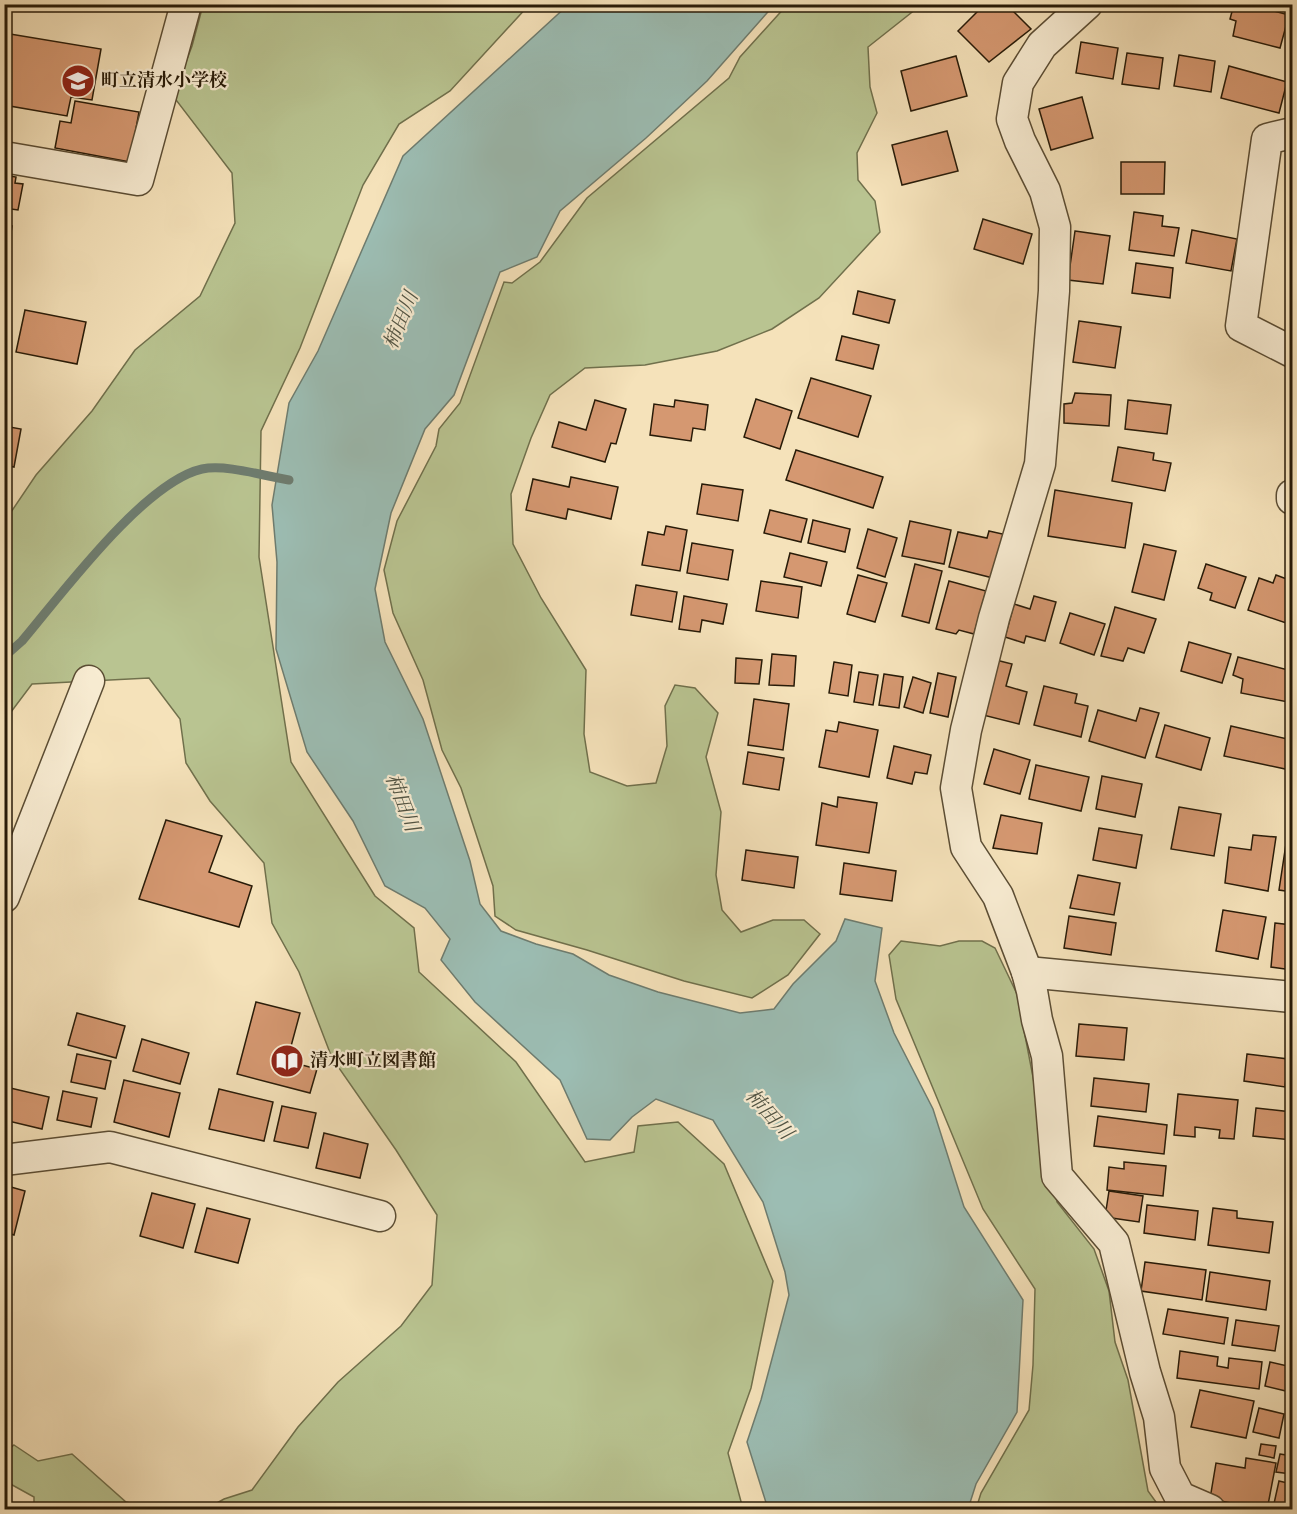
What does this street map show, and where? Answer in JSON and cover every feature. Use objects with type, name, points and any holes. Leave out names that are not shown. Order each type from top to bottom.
[{"type":"street","points":[[4,156],[138,180],[186,4]]},
{"type":"street","points":[[1087,4],[1042,45],[1018,83],[1012,119],[1020,141],[1045,190],[1055,227],[1054,291],[1040,464],[994,618],[966,730],[956,789],[966,847],[998,896],[1027,972],[1047,1056],[1057,1176],[1114,1243],[1145,1372],[1159,1417],[1165,1468],[1180,1497],[1210,1509]]},
{"type":"street","points":[[1293,133],[1267,139],[1241,326],[1293,352]]},
{"type":"street","points":[[4,897],[90,681]]},
{"type":"street","points":[[1027,972],[1293,997]]},
{"type":"street","points":[[4,1160],[110,1147],[380,1216]]},
{"type":"green space","points":[[203,5],[529,5],[450,91],[399,124],[363,185],[300,348],[261,431],[259,557],[291,762],[375,896],[414,928],[419,972],[516,1062],[585,1162],[634,1152],[638,1126],[678,1122],[724,1164],[773,1281],[751,1388],[728,1453],[743,1509],[206,1509],[224,1499],[252,1490],[298,1427],[338,1382],[401,1326],[432,1285],[437,1215],[396,1150],[332,1058],[299,972],[272,923],[264,863],[210,801],[186,763],[180,719],[149,678],[32,684],[5,720],[5,521],[36,475],[92,411],[135,350],[200,296],[235,223],[232,173],[173,96],[192,46]]},
{"type":"green space","points":[[787,5],[921,5],[868,47],[870,87],[877,113],[857,153],[858,180],[875,201],[880,232],[819,298],[772,329],[717,351],[645,365],[585,368],[550,395],[531,438],[511,494],[513,544],[541,598],[586,670],[584,734],[590,772],[627,786],[656,783],[667,746],[665,706],[675,685],[695,688],[718,713],[706,757],[721,812],[716,875],[722,910],[741,932],[773,920],[804,920],[820,934],[788,975],[752,998],[684,981],[516,930],[495,916],[493,886],[461,788],[442,750],[423,680],[393,613],[384,570],[397,521],[436,446],[439,429],[460,403],[504,282],[512,283],[540,262],[587,198],[729,78],[740,57]]},
{"type":"green space","points":[[901,941],[940,946],[959,941],[982,941],[995,948],[1017,994],[1057,1202],[1094,1249],[1109,1291],[1115,1342],[1128,1380],[1148,1491],[1161,1509],[976,1509],[981,1493],[1029,1410],[1035,1289],[983,1209],[896,999],[889,955]]},
{"type":"green space","points":[[14,1445],[38,1461],[72,1454],[126,1502],[153,1509],[34,1509],[34,1497],[5,1481],[5,1452]]},
{"type":"water","name":"柿田川","points":[[568,5],[774,5],[707,81],[646,138],[560,211],[537,257],[500,272],[454,395],[425,429],[391,513],[375,589],[385,642],[423,719],[470,861],[480,904],[501,931],[573,954],[609,975],[658,992],[740,1013],[774,1009],[793,984],[836,941],[845,919],[882,928],[875,981],[894,1033],[933,1109],[964,1207],[1023,1300],[1017,1412],[976,1484],[968,1509],[768,1509],[747,1442],[761,1400],[789,1295],[785,1272],[763,1202],[713,1120],[656,1099],[632,1117],[610,1140],[587,1139],[560,1080],[475,1002],[441,960],[450,939],[425,908],[385,886],[353,821],[307,752],[276,649],[277,562],[272,505],[289,403],[318,351],[403,156]]},
{"type":"building","points":[[985,4],[1006,4],[1031,29],[989,62],[958,31]]},
{"type":"building","points":[[1234,4],[1247,4],[1289,15],[1280,48],[1233,36],[1236,21],[1230,19]]},
{"type":"building","points":[[4,33],[101,49],[92,100],[71,97],[67,116],[4,105]]},
{"type":"building","points":[[1081,42],[1118,48],[1113,79],[1076,73]]},
{"type":"building","points":[[1127,53],[1163,58],[1159,89],[1122,84]]},
{"type":"building","points":[[1179,55],[1215,61],[1211,92],[1174,86]]},
{"type":"building","points":[[956,56],[967,96],[911,111],[901,71]]},
{"type":"building","points":[[1229,66],[1287,82],[1279,113],[1221,98]]},
{"type":"building","points":[[1082,97],[1093,138],[1051,150],[1039,109]]},
{"type":"building","points":[[75,101],[139,112],[130,162],[55,148],[60,121],[71,123]]},
{"type":"building","points":[[947,131],[958,171],[902,185],[892,145]]},
{"type":"building","points":[[1121,162],[1165,162],[1164,194],[1121,194]]},
{"type":"building","points":[[4,175],[16,177],[15,183],[23,184],[18,210],[4,208]]},
{"type":"building","points":[[1134,212],[1163,216],[1162,226],[1179,228],[1174,256],[1129,250]]},
{"type":"building","points":[[4,217],[8,217],[7,226],[12,226],[8,253],[4,252]]},
{"type":"building","points":[[983,219],[1032,234],[1023,264],[974,249]]},
{"type":"building","points":[[1192,230],[1237,239],[1231,271],[1186,263]]},
{"type":"building","points":[[1075,231],[1110,236],[1103,284],[1068,280]]},
{"type":"building","points":[[1136,263],[1173,268],[1170,298],[1132,293]]},
{"type":"building","points":[[858,291],[895,300],[889,323],[853,314]]},
{"type":"building","points":[[25,310],[86,322],[77,364],[16,352]]},
{"type":"building","points":[[1079,321],[1121,327],[1115,368],[1073,362]]},
{"type":"building","points":[[842,336],[879,345],[873,369],[836,360]]},
{"type":"building","points":[[811,378],[871,396],[858,437],[798,418]]},
{"type":"building","points":[[1075,393],[1111,395],[1109,426],[1064,423],[1064,404],[1072,403]]},
{"type":"building","points":[[756,399],[792,411],[780,449],[744,437]]},
{"type":"building","points":[[595,400],[626,409],[616,444],[611,443],[605,462],[552,447],[559,422],[586,430]]},
{"type":"building","points":[[675,400],[708,405],[705,430],[693,428],[691,441],[650,435],[654,404],[674,407]]},
{"type":"building","points":[[1128,400],[1171,405],[1167,434],[1125,429]]},
{"type":"building","points":[[4,426],[21,429],[14,467],[4,465]]},
{"type":"building","points":[[1118,447],[1154,453],[1153,460],[1171,463],[1165,491],[1112,481]]},
{"type":"building","points":[[796,450],[883,477],[873,508],[786,480]]},
{"type":"building","points":[[571,477],[618,487],[611,519],[568,509],[566,519],[526,510],[533,479],[569,487]]},
{"type":"building","points":[[702,484],[743,490],[738,521],[697,514]]},
{"type":"building","points":[[1055,490],[1132,503],[1125,548],[1048,536]]},
{"type":"building","points":[[770,510],[807,519],[801,542],[764,533]]},
{"type":"building","points":[[813,520],[850,529],[845,552],[808,543]]},
{"type":"building","points":[[910,521],[951,530],[944,564],[902,556]]},
{"type":"building","points":[[666,526],[687,530],[680,571],[642,565],[648,532],[664,535]]},
{"type":"building","points":[[868,529],[897,538],[885,577],[857,568]]},
{"type":"building","points":[[989,531],[1007,535],[997,579],[949,567],[958,532],[987,538]]},
{"type":"building","points":[[692,543],[733,550],[728,580],[687,573]]},
{"type":"building","points":[[1144,544],[1176,551],[1164,600],[1132,592]]},
{"type":"building","points":[[790,553],[827,562],[821,586],[784,577]]},
{"type":"building","points":[[915,564],[942,571],[929,623],[902,616]]},
{"type":"building","points":[[1206,564],[1246,577],[1235,608],[1210,600],[1212,593],[1198,588]]},
{"type":"building","points":[[858,575],[887,583],[875,622],[847,614]]},
{"type":"building","points":[[1276,575],[1292,581],[1292,625],[1248,610],[1259,578],[1273,583]]},
{"type":"building","points":[[761,581],[802,587],[798,618],[756,611]]},
{"type":"building","points":[[949,581],[986,591],[974,634],[959,630],[956,634],[936,629]]},
{"type":"building","points":[[636,585],[677,592],[672,622],[631,615]]},
{"type":"building","points":[[684,596],[727,604],[723,624],[702,620],[700,632],[679,629]]},
{"type":"building","points":[[1034,596],[1056,602],[1045,641],[1026,636],[1024,643],[1005,637],[1014,604],[1030,609]]},
{"type":"building","points":[[1115,607],[1156,619],[1144,653],[1128,648],[1123,661],[1101,656]]},
{"type":"building","points":[[1070,613],[1105,624],[1094,655],[1060,643]]},
{"type":"building","points":[[1189,642],[1231,654],[1222,683],[1181,671]]},
{"type":"building","points":[[772,654],[796,656],[794,686],[769,685]]},
{"type":"building","points":[[1238,657],[1292,671],[1288,702],[1241,693],[1243,679],[1233,675]]},
{"type":"building","points":[[736,658],[762,660],[759,684],[735,683]]},
{"type":"building","points":[[996,660],[1012,664],[1006,686],[1027,692],[1019,724],[983,715]]},
{"type":"building","points":[[834,662],[852,665],[848,696],[829,693]]},
{"type":"building","points":[[859,672],[878,675],[873,705],[854,702]]},
{"type":"building","points":[[938,673],[956,677],[948,717],[930,713]]},
{"type":"building","points":[[884,674],[903,677],[899,708],[879,705]]},
{"type":"building","points":[[913,677],[931,683],[923,713],[904,707]]},
{"type":"building","points":[[1044,686],[1077,694],[1075,703],[1088,706],[1081,737],[1034,725]]},
{"type":"building","points":[[754,699],[789,704],[783,750],[748,745]]},
{"type":"building","points":[[1140,708],[1159,713],[1145,758],[1089,741],[1098,710],[1136,721]]},
{"type":"building","points":[[839,722],[878,730],[869,777],[819,767],[826,730],[837,732]]},
{"type":"building","points":[[1165,725],[1210,738],[1201,770],[1156,757]]},
{"type":"building","points":[[1231,726],[1292,740],[1290,770],[1224,756]]},
{"type":"building","points":[[894,746],[931,755],[927,774],[915,772],[912,784],[887,778]]},
{"type":"building","points":[[994,749],[1030,760],[1020,794],[984,784]]},
{"type":"building","points":[[748,752],[784,758],[779,790],[743,784]]},
{"type":"building","points":[[1036,765],[1089,777],[1081,811],[1029,799]]},
{"type":"building","points":[[1102,776],[1142,784],[1135,817],[1096,809]]},
{"type":"building","points":[[838,797],[877,803],[869,853],[816,845],[822,803],[837,807]]},
{"type":"building","points":[[1179,807],[1221,814],[1214,856],[1171,849]]},
{"type":"building","points":[[1001,815],[1042,823],[1037,854],[993,848]]},
{"type":"building","points":[[166,820],[222,836],[209,872],[252,886],[239,927],[139,899]]},
{"type":"building","points":[[1289,824],[1292,824],[1292,892],[1279,890]]},
{"type":"building","points":[[1099,828],[1142,835],[1136,868],[1093,860]]},
{"type":"building","points":[[1253,835],[1276,837],[1268,891],[1225,883],[1229,847],[1251,850]]},
{"type":"building","points":[[746,850],[798,857],[794,888],[742,880]]},
{"type":"building","points":[[844,863],[896,871],[892,901],[840,894]]},
{"type":"building","points":[[1078,875],[1120,883],[1114,915],[1070,908]]},
{"type":"building","points":[[1223,910],[1266,917],[1258,959],[1216,951]]},
{"type":"building","points":[[1069,916],[1116,923],[1111,955],[1064,948]]},
{"type":"building","points":[[1275,923],[1292,925],[1292,970],[1271,967]]},
{"type":"building","points":[[256,1002],[300,1013],[287,1061],[317,1069],[310,1093],[237,1074]]},
{"type":"building","points":[[77,1013],[125,1026],[116,1058],[68,1045]]},
{"type":"building","points":[[1079,1024],[1127,1028],[1124,1060],[1076,1056]]},
{"type":"building","points":[[142,1039],[189,1053],[180,1084],[133,1071]]},
{"type":"building","points":[[77,1054],[111,1061],[105,1089],[71,1082]]},
{"type":"building","points":[[1247,1054],[1288,1059],[1285,1087],[1244,1081]]},
{"type":"building","points":[[1094,1078],[1149,1084],[1146,1112],[1091,1106]]},
{"type":"building","points":[[124,1080],[180,1093],[169,1137],[114,1122]]},
{"type":"building","points":[[6,1087],[49,1097],[42,1129],[4,1120]]},
{"type":"building","points":[[219,1089],[273,1102],[264,1141],[209,1129]]},
{"type":"building","points":[[63,1091],[97,1098],[91,1127],[57,1120]]},
{"type":"building","points":[[1178,1094],[1238,1100],[1234,1139],[1219,1138],[1220,1130],[1195,1127],[1195,1137],[1174,1135]]},
{"type":"building","points":[[282,1106],[316,1113],[308,1148],[274,1141]]},
{"type":"building","points":[[1256,1108],[1292,1112],[1292,1140],[1253,1136]]},
{"type":"building","points":[[1098,1116],[1167,1125],[1164,1154],[1094,1146]]},
{"type":"building","points":[[324,1133],[368,1144],[360,1178],[316,1168]]},
{"type":"building","points":[[1124,1162],[1166,1166],[1163,1196],[1107,1190],[1109,1167],[1124,1169]]},
{"type":"building","points":[[4,1185],[25,1191],[14,1235],[4,1232]]},
{"type":"building","points":[[1109,1191],[1143,1196],[1139,1222],[1105,1217]]},
{"type":"building","points":[[152,1193],[195,1204],[183,1248],[140,1236]]},
{"type":"building","points":[[1147,1205],[1198,1211],[1195,1240],[1144,1233]]},
{"type":"building","points":[[207,1208],[250,1219],[238,1263],[195,1252]]},
{"type":"building","points":[[1213,1208],[1237,1211],[1237,1218],[1273,1222],[1269,1253],[1208,1245]]},
{"type":"building","points":[[1145,1262],[1206,1270],[1202,1300],[1141,1291]]},
{"type":"building","points":[[1210,1272],[1270,1281],[1266,1310],[1206,1301]]},
{"type":"building","points":[[1168,1309],[1228,1318],[1224,1344],[1163,1334]]},
{"type":"building","points":[[1236,1320],[1279,1326],[1275,1351],[1232,1345]]},
{"type":"building","points":[[1287,1340],[1292,1341],[1292,1356],[1286,1355]]},
{"type":"building","points":[[1180,1351],[1218,1357],[1217,1366],[1228,1368],[1229,1358],[1262,1362],[1259,1389],[1177,1378]]},
{"type":"building","points":[[1270,1362],[1292,1367],[1290,1392],[1265,1386]]},
{"type":"building","points":[[1200,1390],[1254,1401],[1246,1438],[1191,1427]]},
{"type":"building","points":[[1259,1408],[1284,1414],[1279,1438],[1253,1432]]},
{"type":"building","points":[[1261,1444],[1276,1446],[1274,1458],[1259,1455]]},
{"type":"building","points":[[1280,1454],[1292,1456],[1291,1474],[1276,1472]]},
{"type":"building","points":[[1246,1458],[1276,1463],[1267,1510],[1210,1499],[1216,1463],[1245,1468]]},
{"type":"building","points":[[1279,1481],[1292,1484],[1292,1510],[1273,1508]]},
{"type":"waterway","points":[[4,657],[22,641],[81,570],[130,517],[179,478],[202,469],[222,468],[289,480]]},
{"type":"place","name":"町立清水小学校","points":[[78,81]]},
{"type":"place","name":"清水町立図書館","points":[[287,1061]]}]
